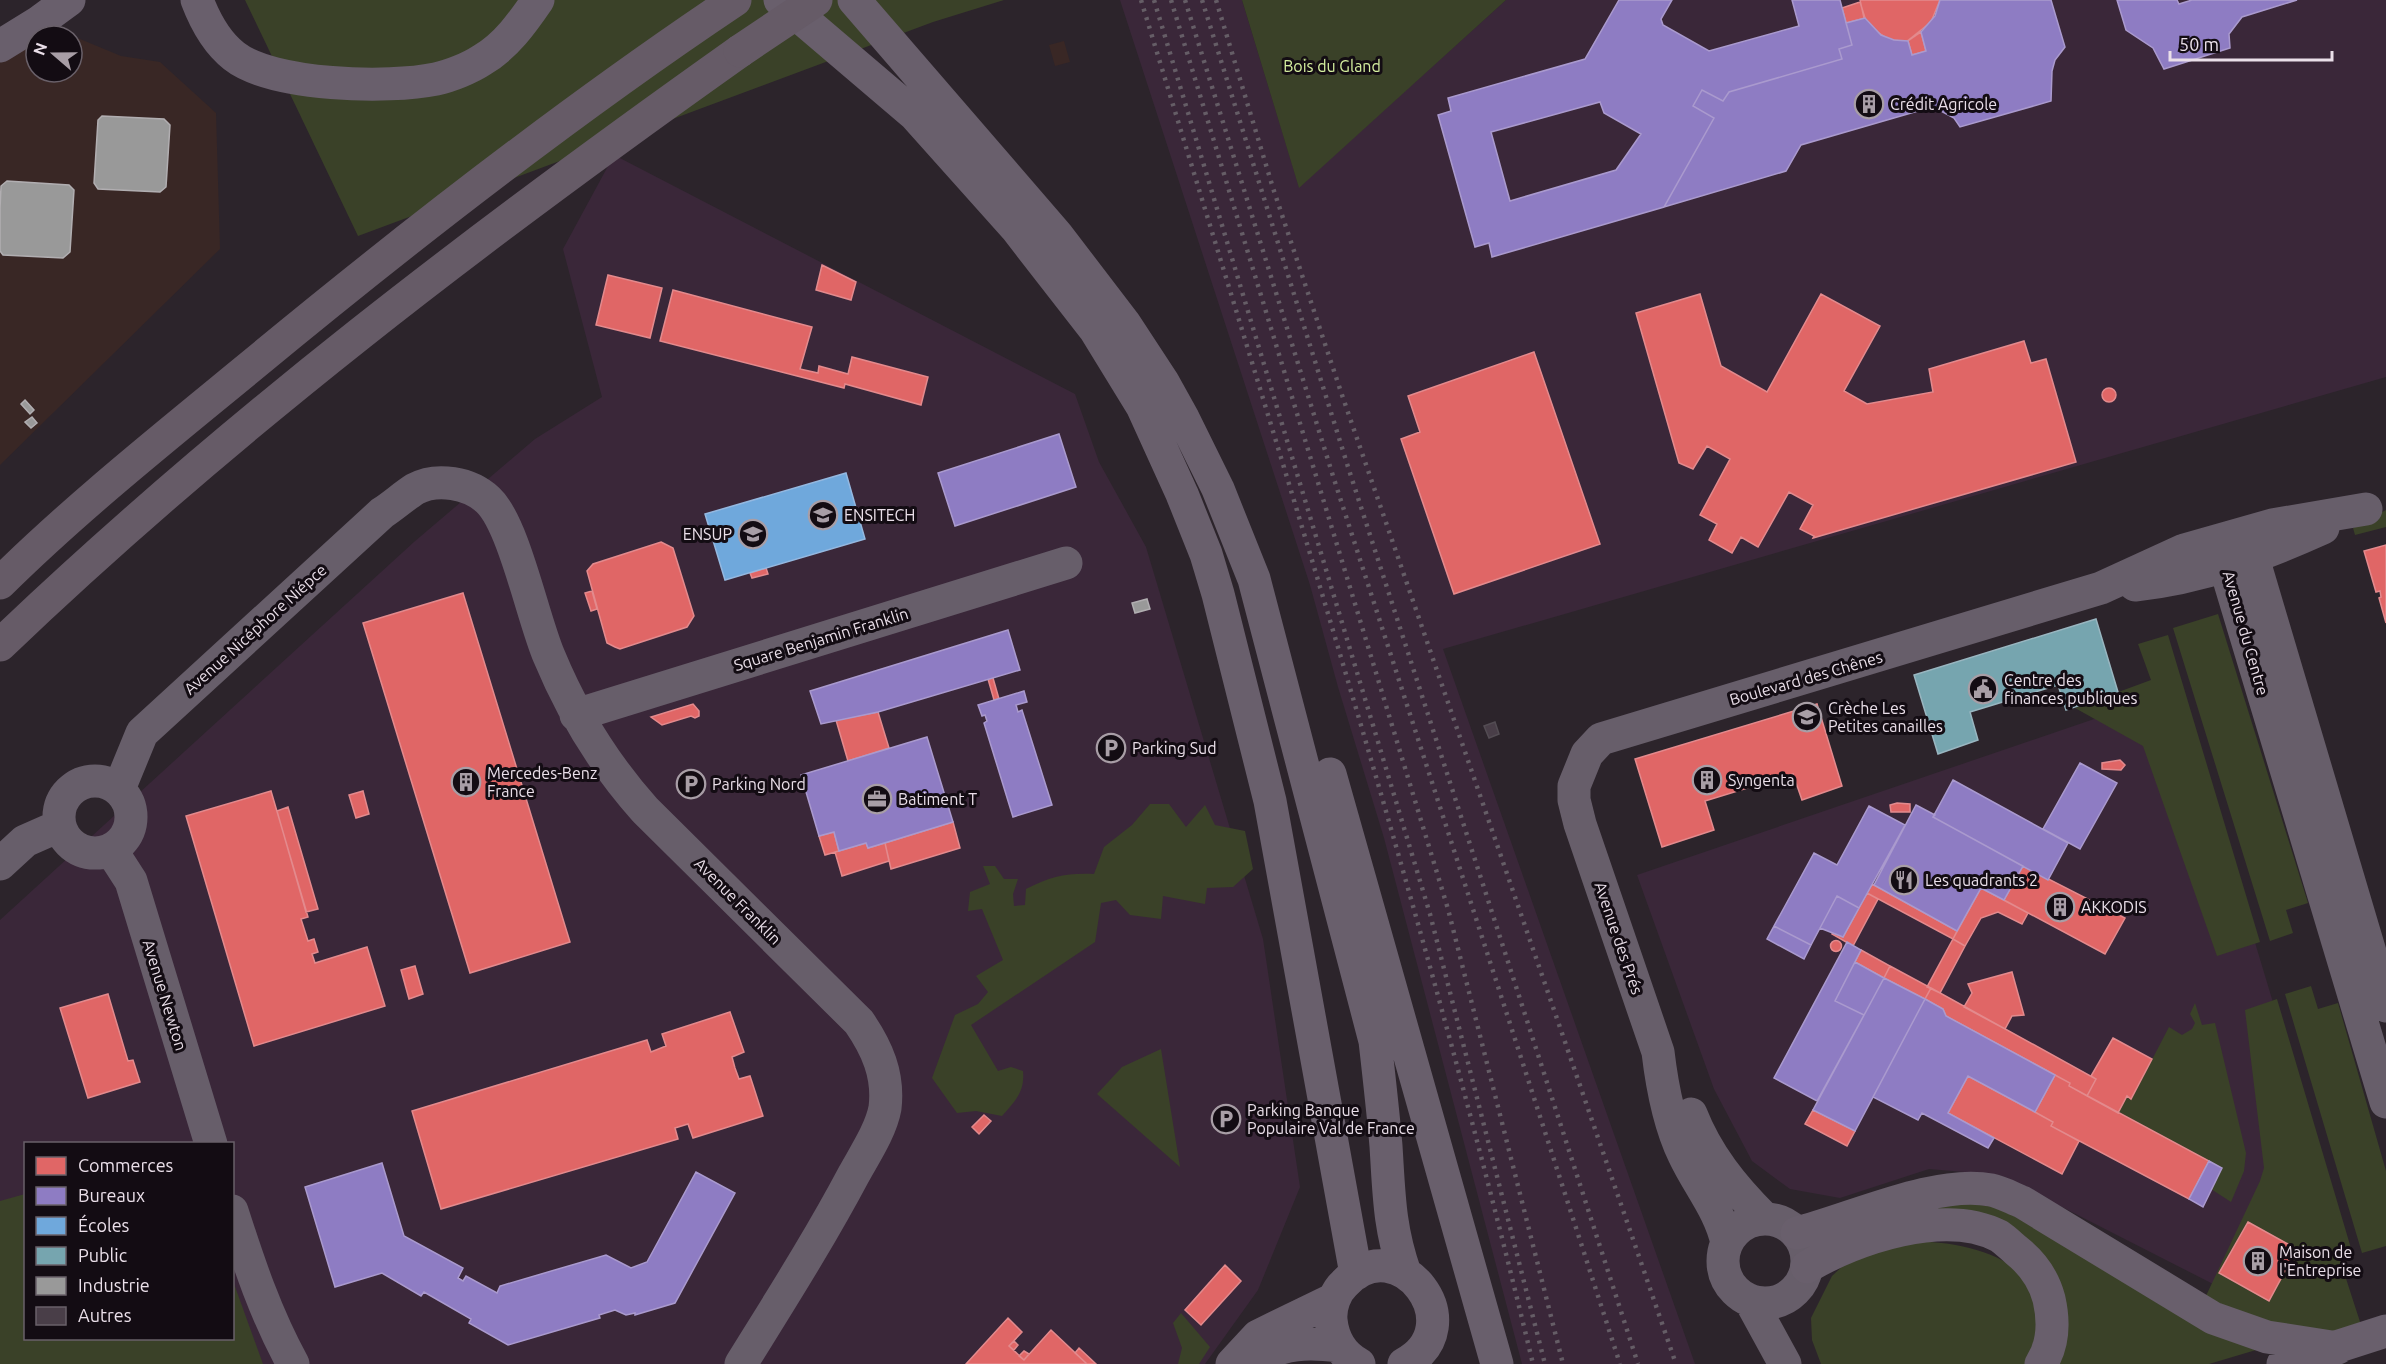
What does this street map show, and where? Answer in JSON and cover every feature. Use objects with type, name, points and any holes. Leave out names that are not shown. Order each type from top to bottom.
[{"type":"highway","points":[[0,583],[185,420],[351,283],[533,143],[735,0]]},
{"type":"highway","points":[[0,645],[212,456],[409,294],[579,165],[816,0]]},
{"type":"main road","points":[[0,46],[24,15],[69,0]]},
{"type":"main road","points":[[197,0],[207,27],[235,57],[260,69],[319,81],[382,85],[437,79],[483,60],[520,27],[538,0]]},
{"type":"main road","points":[[780,0],[915,115],[1017,228],[1096,332],[1142,406],[1182,494],[1206,554],[1218,594],[1270,801],[1356,1274]]},
{"type":"main road","points":[[858,5],[1057,235],[1125,324],[1163,382],[1218,489],[1254,579],[1375,1041],[1394,1242],[1405,1272]]},
{"type":"main road","points":[[1254,579],[1293,645],[1497,1364]]},
{"type":"main road","points":[[1797,1233],[1893,1204],[1958,1188],[1992,1190],[2022,1202],[2213,1318],[2267,1337],[2338,1348]]},
{"type":"main road","points":[[1801,1279],[1835,1250],[1906,1229],[1938,1226],[1971,1228],[1998,1236],[2026,1258],[2046,1285],[2054,1319],[2049,1352],[2042,1364]]},
{"type":"main road","points":[[1349,1355],[1332,1331],[1330,1315],[1334,1299],[1339,1289],[1356,1274],[1380,1267],[1405,1272],[1418,1282],[1428,1295],[1432,1311],[1432,1327],[1426,1342],[1412,1361]]},
{"type":"main road","points":[[1232,1364],[1258,1336],[1334,1299]]},
{"type":"main road","points":[[2283,1364],[2386,1331]]},
{"type":"main road","points":[[1252,1364],[1257,1358],[1276,1348],[1307,1342],[1349,1355]]},
{"type":"street","name":"Avenue Franklin","points":[[417,488],[439,483],[464,485],[488,500],[503,522],[548,655],[576,715],[612,774],[645,810],[859,1022],[876,1047],[885,1080],[885,1109],[864,1155],[814,1250],[741,1364]]},
{"type":"street","name":"Avenue Nicéphore Niépce","points":[[119,789],[141,733],[382,513],[417,488]]},
{"type":"street","name":"Boulevard des Chênes","points":[[1580,824],[1574,800],[1574,786],[1587,754],[1601,739],[2101,588],[2184,549],[2236,554],[2376,505]]},
{"type":"street","name":"Avenue du Centre","points":[[2236,554],[2386,1006]]},
{"type":"street","name":"Square Benjamin Franklin","points":[[576,715],[1065,563]]},
{"type":"street","points":[[98,780],[119,789],[129,804],[131,822],[128,833],[111,850],[90,853],[79,850],[63,836],[59,826],[61,803],[76,786],[98,780]]},
{"type":"street","name":"Avenue des Prés","points":[[1580,824],[1658,1052],[1662,1084],[1683,1154],[1723,1227],[1727,1243],[1724,1252],[1724,1272],[1730,1284],[1750,1300],[1784,1360]]},
{"type":"street","points":[[0,864],[25,841],[59,826]]},
{"type":"street","name":"Avenue Newton","points":[[111,850],[131,881],[211,1142]]},
{"type":"street","name":"Avenue du Centre","points":[[2365,947],[2386,1102]]},
{"type":"street","name":"Avenue des Prés","points":[[1658,1052],[1677,1078],[1702,1143],[1738,1193],[1764,1218],[1782,1222],[1797,1233],[1804,1243],[1801,1279],[1784,1360]]},
{"type":"street","points":[[234,1217],[253,1277],[274,1329],[293,1364]]},
{"type":"street","points":[[1727,1243],[1742,1225],[1764,1218]]},
{"type":"street","points":[[1750,1300],[1773,1302],[1801,1279]]},
{"type":"shaded area","points":[[1120,0],[1242,0],[1299,187],[1506,0],[2386,0],[2386,377],[1443,649],[1695,1364],[1522,1364],[1384,838],[1310,585]]},
{"type":"shaded area","points":[[24,31],[24,84],[84,84],[84,41],[121,56],[160,62],[216,113],[220,249],[0,465],[0,46]]},
{"type":"shaded area","points":[[1064,41],[1070,62],[1055,66],[1049,45]]},
{"type":"shaded area","points":[[614,155],[1075,394],[1099,462],[1146,547],[1263,939],[1300,1187],[1258,1290],[1205,1364],[0,1364],[0,920],[414,542],[535,439],[602,397],[563,249]]},
{"type":"shaded area","points":[[2179,690],[2343,1235],[2270,1313],[1999,1175],[1929,1169],[1840,1198],[1790,1189],[1752,1161],[1714,1089],[1637,875]]},
{"type":"green space","points":[[245,0],[1004,0],[933,22],[358,236]]},
{"type":"green space","name":"Bois du Gland","points":[[1242,0],[1506,0],[1299,188]]},
{"type":"green space","points":[[2386,510],[2386,527],[2355,535],[2353,528]]},
{"type":"green space","points":[[2218,614],[2308,903],[2286,910],[2293,933],[2270,941],[2173,628]]},
{"type":"green space","points":[[2168,635],[2260,942],[2217,956],[2143,746],[2075,708],[2151,680],[2138,644]]},
{"type":"green space","points":[[1150,804],[1169,804],[1186,827],[1205,805],[1215,825],[1245,831],[1253,869],[1233,887],[1207,888],[1205,904],[1163,896],[1161,919],[1130,915],[1116,900],[1101,903],[1095,942],[971,1025],[998,1071],[1011,1067],[1023,1071],[1021,1091],[1015,1101],[1002,1116],[976,1111],[957,1113],[932,1078],[955,1015],[978,1004],[988,992],[976,976],[1003,960],[982,909],[968,911],[970,892],[990,884],[983,866],[995,866],[1004,879],[1018,879],[1013,894],[1014,906],[1025,905],[1026,889],[1059,876],[1094,874],[1104,847],[1132,825]]},
{"type":"green space","points":[[2311,986],[2318,1009],[2338,1003],[2386,1171],[2386,1246],[2362,1253],[2285,994]]},
{"type":"green space","points":[[2277,999],[2353,1255],[2340,1260],[2362,1328],[2342,1333],[2322,1334],[2282,1327],[2205,1298],[2264,1168],[2245,1010]]},
{"type":"green space","points":[[2195,1003],[2202,1025],[2215,1023],[2246,1153],[2244,1171],[2231,1202],[2211,1189],[2222,1168],[2118,1113],[2127,1096],[2132,1098],[2169,1027],[2182,1035],[2192,1029],[2195,1023],[2190,1014]]},
{"type":"green space","points":[[1161,1049],[1180,1167],[1097,1094],[1122,1067]]},
{"type":"green space","points":[[24,1194],[24,1340],[234,1340],[234,1284],[263,1364],[0,1364],[0,1201]]},
{"type":"green space","points":[[1955,1201],[2007,1209],[2256,1350],[2209,1364],[2055,1364],[2045,1257],[1896,1211]]},
{"type":"green space","points":[[1907,1241],[1936,1242],[1965,1247],[1991,1255],[2013,1267],[2029,1283],[2038,1305],[2037,1331],[2025,1364],[1821,1364],[1812,1340],[1811,1318],[1832,1276],[1847,1262]]},
{"type":"green space","points":[[1181,1313],[1210,1347],[1199,1364],[1178,1364],[1182,1348],[1173,1323]]},
{"type":"building: Commerces","points":[[1860,0],[1940,0],[1931,22],[1906,42],[1888,39],[1877,32],[1864,18]]},
{"type":"building: Commerces","points":[[1860,2],[1865,18],[1846,23],[1842,8]]},
{"type":"building: Commerces","points":[[1921,32],[1926,51],[1912,55],[1908,41]]},
{"type":"building: Commerces","points":[[822,265],[856,282],[851,300],[816,290]]},
{"type":"building: Commerces","points":[[608,275],[662,288],[650,338],[596,325]]},
{"type":"building: Commerces","points":[[673,290],[812,327],[800,369],[818,373],[819,366],[848,374],[852,357],[928,377],[921,405],[845,384],[844,388],[660,341]]},
{"type":"building: Commerces","points":[[1700,294],[1721,366],[1767,392],[1821,294],[1880,326],[1844,391],[1867,404],[1933,392],[1929,369],[2024,341],[2031,363],[2046,359],[2076,462],[1813,538],[1814,536],[1800,529],[1813,505],[1789,492],[1758,547],[1741,537],[1732,553],[1709,540],[1717,524],[1700,515],[1730,459],[1707,446],[1693,469],[1679,463],[1636,313]]},
{"type":"building: Commerces","points":[[1534,352],[1600,544],[1454,594],[1401,439],[1420,432],[1408,396]]},
{"type":"building: Commerces","points":[[2109,388],[2114,390],[2116,395],[2114,400],[2109,402],[2104,400],[2102,395],[2104,390]]},
{"type":"building: Commerces","points":[[661,542],[673,548],[694,616],[687,627],[620,649],[615,647],[607,643],[587,571],[593,564]]},
{"type":"building: Commerces","points":[[2386,545],[2386,623],[2379,598],[2381,597],[2380,591],[2376,592],[2364,551]]},
{"type":"building: Commerces","points":[[766,568],[768,574],[752,578],[750,573]]},
{"type":"building: Commerces","points":[[592,591],[597,609],[591,611],[585,593]]},
{"type":"building: Commerces","name":"Mercedes-Benz France","points":[[463,593],[570,942],[470,973],[363,623]]},
{"type":"building: Commerces","points":[[993,678],[999,699],[994,700],[988,679]]},
{"type":"building: Commerces","points":[[693,704],[699,711],[699,716],[695,718],[691,716],[662,725],[651,717]]},
{"type":"building: Commerces","name":"Syngenta","points":[[1817,704],[1842,786],[1802,800],[1793,774],[1705,801],[1714,830],[1662,847],[1635,759]]},
{"type":"building: Commerces","points":[[878,712],[889,748],[848,761],[836,720]]},
{"type":"building: Commerces","points":[[2120,760],[2125,765],[2121,770],[2102,769],[2102,763]]},
{"type":"building: Commerces","points":[[271,791],[308,917],[301,919],[308,941],[314,939],[318,952],[312,954],[315,963],[367,947],[385,1006],[254,1046],[186,816]]},
{"type":"building: Commerces","points":[[363,791],[369,814],[356,818],[349,795]]},
{"type":"building: Commerces","points":[[1910,804],[1910,812],[1891,812],[1890,805]]},
{"type":"building: Commerces","points":[[288,807],[318,909],[306,912],[277,811]]},
{"type":"building: Commerces","points":[[953,822],[960,848],[891,869],[885,843]]},
{"type":"building: Commerces","points":[[834,832],[839,851],[825,855],[819,836]]},
{"type":"building: Commerces","points":[[866,843],[868,848],[885,843],[889,861],[842,876],[835,852]]},
{"type":"building: Commerces","name":"AKKODIS","points":[[2023,866],[2125,918],[2105,954],[2004,900]]},
{"type":"building: Commerces","points":[[1872,884],[1957,931],[1953,939],[1867,893]]},
{"type":"building: Commerces","points":[[1981,888],[2028,913],[2022,924],[1998,912],[1981,918],[1965,946],[1953,939]]},
{"type":"building: Commerces","points":[[1867,893],[1878,899],[1853,946],[1832,934],[1833,932],[1843,937]]},
{"type":"building: Commerces","points":[[1953,939],[1965,946],[1940,993],[1927,987]]},
{"type":"building: Commerces","points":[[1836,940],[1842,946],[1836,952],[1830,946]]},
{"type":"building: Commerces","points":[[1861,950],[1890,966],[1884,978],[1855,962]]},
{"type":"building: Commerces","points":[[415,966],[423,994],[409,999],[401,970]]},
{"type":"building: Commerces","points":[[1890,966],[1931,988],[1925,999],[1884,978]]},
{"type":"building: Commerces","points":[[2012,972],[2024,1015],[2012,1016],[2005,1029],[1964,1007],[1972,993],[1968,984]]},
{"type":"building: Commerces","points":[[1931,988],[2096,1079],[2087,1096],[2069,1086],[2070,1083],[1946,1016],[1943,1009],[1925,999]]},
{"type":"building: Commerces","points":[[108,994],[128,1061],[133,1060],[140,1082],[88,1098],[60,1008]]},
{"type":"building: Commerces","points":[[730,1012],[744,1052],[732,1057],[735,1068],[739,1079],[750,1076],[763,1116],[693,1138],[688,1124],[675,1128],[678,1139],[441,1209],[412,1111],[647,1040],[651,1052],[666,1046],[662,1034]]},
{"type":"building: Commerces","points":[[2113,1038],[2152,1059],[2131,1099],[2127,1096],[2118,1113],[2087,1096],[2096,1079],[2091,1076]]},
{"type":"building: Commerces","points":[[2055,1075],[2070,1083],[2069,1086],[2209,1161],[2189,1199],[2051,1126],[2053,1122],[2035,1112]]},
{"type":"building: Commerces","points":[[1968,1076],[2053,1122],[2051,1126],[2079,1141],[2062,1174],[1948,1113]]},
{"type":"building: Commerces","points":[[1813,1110],[1855,1131],[1847,1146],[1805,1124]]},
{"type":"building: Commerces","points":[[984,1115],[991,1121],[979,1134],[972,1127]]},
{"type":"building: Commerces","name":"Maison de l'Entreprise","points":[[2248,1222],[2297,1249],[2269,1301],[2219,1273]]},
{"type":"building: Commerces","points":[[1225,1265],[1241,1281],[1201,1325],[1185,1310]]},
{"type":"building: Commerces","points":[[1008,1318],[1022,1332],[1009,1346],[1024,1360],[1051,1330],[1087,1364],[966,1364]]},
{"type":"building: Commerces","points":[[1014,1341],[1018,1345],[1014,1350],[1009,1346]]},
{"type":"building: Commerces","points":[[1079,1348],[1096,1364],[1087,1364],[1075,1353]]},
{"type":"building: Commerces","points":[[1024,1351],[1029,1354],[1024,1360],[1019,1356]]},
{"type":"building: Bureaux","points":[[1619,0],[1672,0],[1661,19],[1663,25],[1709,51],[1799,26],[1792,0],[1840,0],[1852,45],[1839,49],[1842,59],[1729,92],[1723,101],[1702,90],[1693,106],[1714,118],[1664,207],[1492,257],[1489,243],[1475,247],[1438,115],[1451,111],[1448,98],[1585,59]],"holes":[[[1600,102],[1604,113],[1641,134],[1616,170],[1510,201],[1491,132]]]},
{"type":"building: Bureaux","name":"Crédit Agricole","points":[[1940,0],[2051,0],[2065,47],[2055,60],[2052,71],[2051,101],[1960,127],[1954,118],[1941,111],[1918,111],[1801,145],[1786,171],[1664,207],[1714,118],[1693,106],[1702,90],[1723,101],[1729,92],[1842,59],[1839,49],[1852,45],[1846,23],[1865,18],[1881,35],[1894,40],[1908,41],[1912,55],[1926,51],[1921,32],[1935,16]]},
{"type":"building: Bureaux","points":[[2117,0],[2177,0],[2179,4],[2192,0],[2297,0],[2242,17],[2229,34],[2230,48],[2164,69],[2153,48],[2126,30]]},
{"type":"building: Bureaux","points":[[1059,434],[1076,487],[955,526],[938,473]]},
{"type":"building: Bureaux","points":[[1008,630],[1020,670],[878,712],[821,724],[810,691]]},
{"type":"building: Bureaux","points":[[1024,691],[1027,702],[1016,705],[1018,712],[1022,710],[1052,805],[1013,817],[984,723],[987,721],[985,715],[982,716],[978,705]]},
{"type":"building: Bureaux","name":"Batiment T","points":[[927,737],[953,822],[868,848],[866,843],[839,851],[834,832],[819,836],[801,775]]},
{"type":"building: Bureaux","points":[[2080,763],[2117,783],[2080,849],[2043,829]]},
{"type":"building: Bureaux","points":[[1953,780],[2068,843],[2048,880],[1933,817]]},
{"type":"building: Bureaux","points":[[1916,805],[1935,815],[1933,817],[2023,866],[2004,900],[1981,888],[1957,931],[1874,885]]},
{"type":"building: Bureaux","points":[[1869,806],[1905,825],[1859,908],[1837,896],[1811,945],[1774,926],[1814,853],[1837,865]]},
{"type":"building: Bureaux","points":[[1837,896],[1859,908],[1843,937],[1820,928]]},
{"type":"building: Bureaux","points":[[1774,926],[1811,945],[1804,959],[1767,939]]},
{"type":"building: Bureaux","points":[[1847,942],[1861,950],[1835,1001],[1864,1015],[1817,1101],[1774,1078]]},
{"type":"building: Bureaux","points":[[1855,962],[1884,978],[1864,1015],[1835,1001]]},
{"type":"building: Bureaux","points":[[1884,978],[1925,999],[1855,1131],[1813,1110]]},
{"type":"building: Bureaux","points":[[1925,999],[1943,1009],[1946,1016],[2055,1075],[2035,1112],[1968,1076],[1948,1113],[1994,1138],[1988,1148],[1922,1113],[1918,1120],[1873,1097]]},
{"type":"building: Bureaux","points":[[2209,1161],[2222,1168],[2203,1207],[2189,1199]]},
{"type":"building: Bureaux","points":[[382,1163],[404,1236],[463,1268],[458,1278],[463,1281],[466,1276],[497,1293],[500,1286],[606,1255],[631,1268],[647,1262],[696,1172],[735,1193],[675,1303],[635,1315],[635,1313],[626,1315],[615,1310],[599,1315],[600,1318],[508,1345],[469,1323],[471,1319],[424,1292],[421,1296],[382,1273],[335,1287],[305,1187]]},
{"type":"building: Écoles","points":[[846,473],[865,539],[725,580],[705,514]]},
{"type":"building: Public","name":"Centre des finances publiques","points":[[2096,619],[2118,692],[2066,710],[2058,685],[1970,712],[1978,740],[1938,754],[1914,675]]},
{"type":"building: Industrie","points":[[102,116],[164,119],[170,125],[166,187],[160,192],[98,189],[94,183],[98,120]]},
{"type":"building: Industrie","points":[[7,181],[69,185],[74,190],[70,252],[63,258],[3,255],[0,251],[1,186]]},
{"type":"building: Industrie","points":[[25,400],[34,410],[30,414],[21,404]]},
{"type":"building: Industrie","points":[[32,417],[37,423],[31,428],[25,422]]},
{"type":"building: Industrie","points":[[1147,599],[1150,609],[1135,613],[1132,603]]},
{"type":"building: Autres","points":[[1495,722],[1499,734],[1489,738],[1484,726]]},
{"type":"railway","points":[[1141,0],[1348,679],[1445,1021],[1533,1364]]},
{"type":"railway","points":[[1154,0],[1430,914],[1545,1364]]},
{"type":"railway","points":[[1171,0],[1448,909],[1563,1364]]},
{"type":"railway","points":[[1185,0],[1333,476],[1620,1364]]},
{"type":"railway","points":[[1202,0],[1349,470],[1638,1364]]},
{"type":"railway","points":[[1216,0],[1273,188],[1341,392],[1676,1364]]},
{"type":"place","name":"Crédit Agricole","points":[[1869,104]]},
{"type":"place","name":"ENSITECH","points":[[823,515]]},
{"type":"place","name":"ENSUP","points":[[753,534]]},
{"type":"place","name":"Centre des finances publiques","points":[[1983,689]]},
{"type":"place","name":"Crèche Les Petites canailles","points":[[1807,717]]},
{"type":"place","name":"Parking Sud","points":[[1111,748]]},
{"type":"place","name":"Syngenta","points":[[1707,780]]},
{"type":"place","name":"Mercedes-Benz France","points":[[466,782]]},
{"type":"place","name":"Parking Nord","points":[[691,784]]},
{"type":"place","name":"Batiment T","points":[[877,799]]},
{"type":"place","name":"Les quadrants 2","points":[[1904,880]]},
{"type":"place","name":"AKKODIS","points":[[2060,907]]},
{"type":"place","name":"Parking Banque Populaire Val de France","points":[[1226,1119]]},
{"type":"place","name":"Maison de l'Entreprise","points":[[2258,1261]]}]
